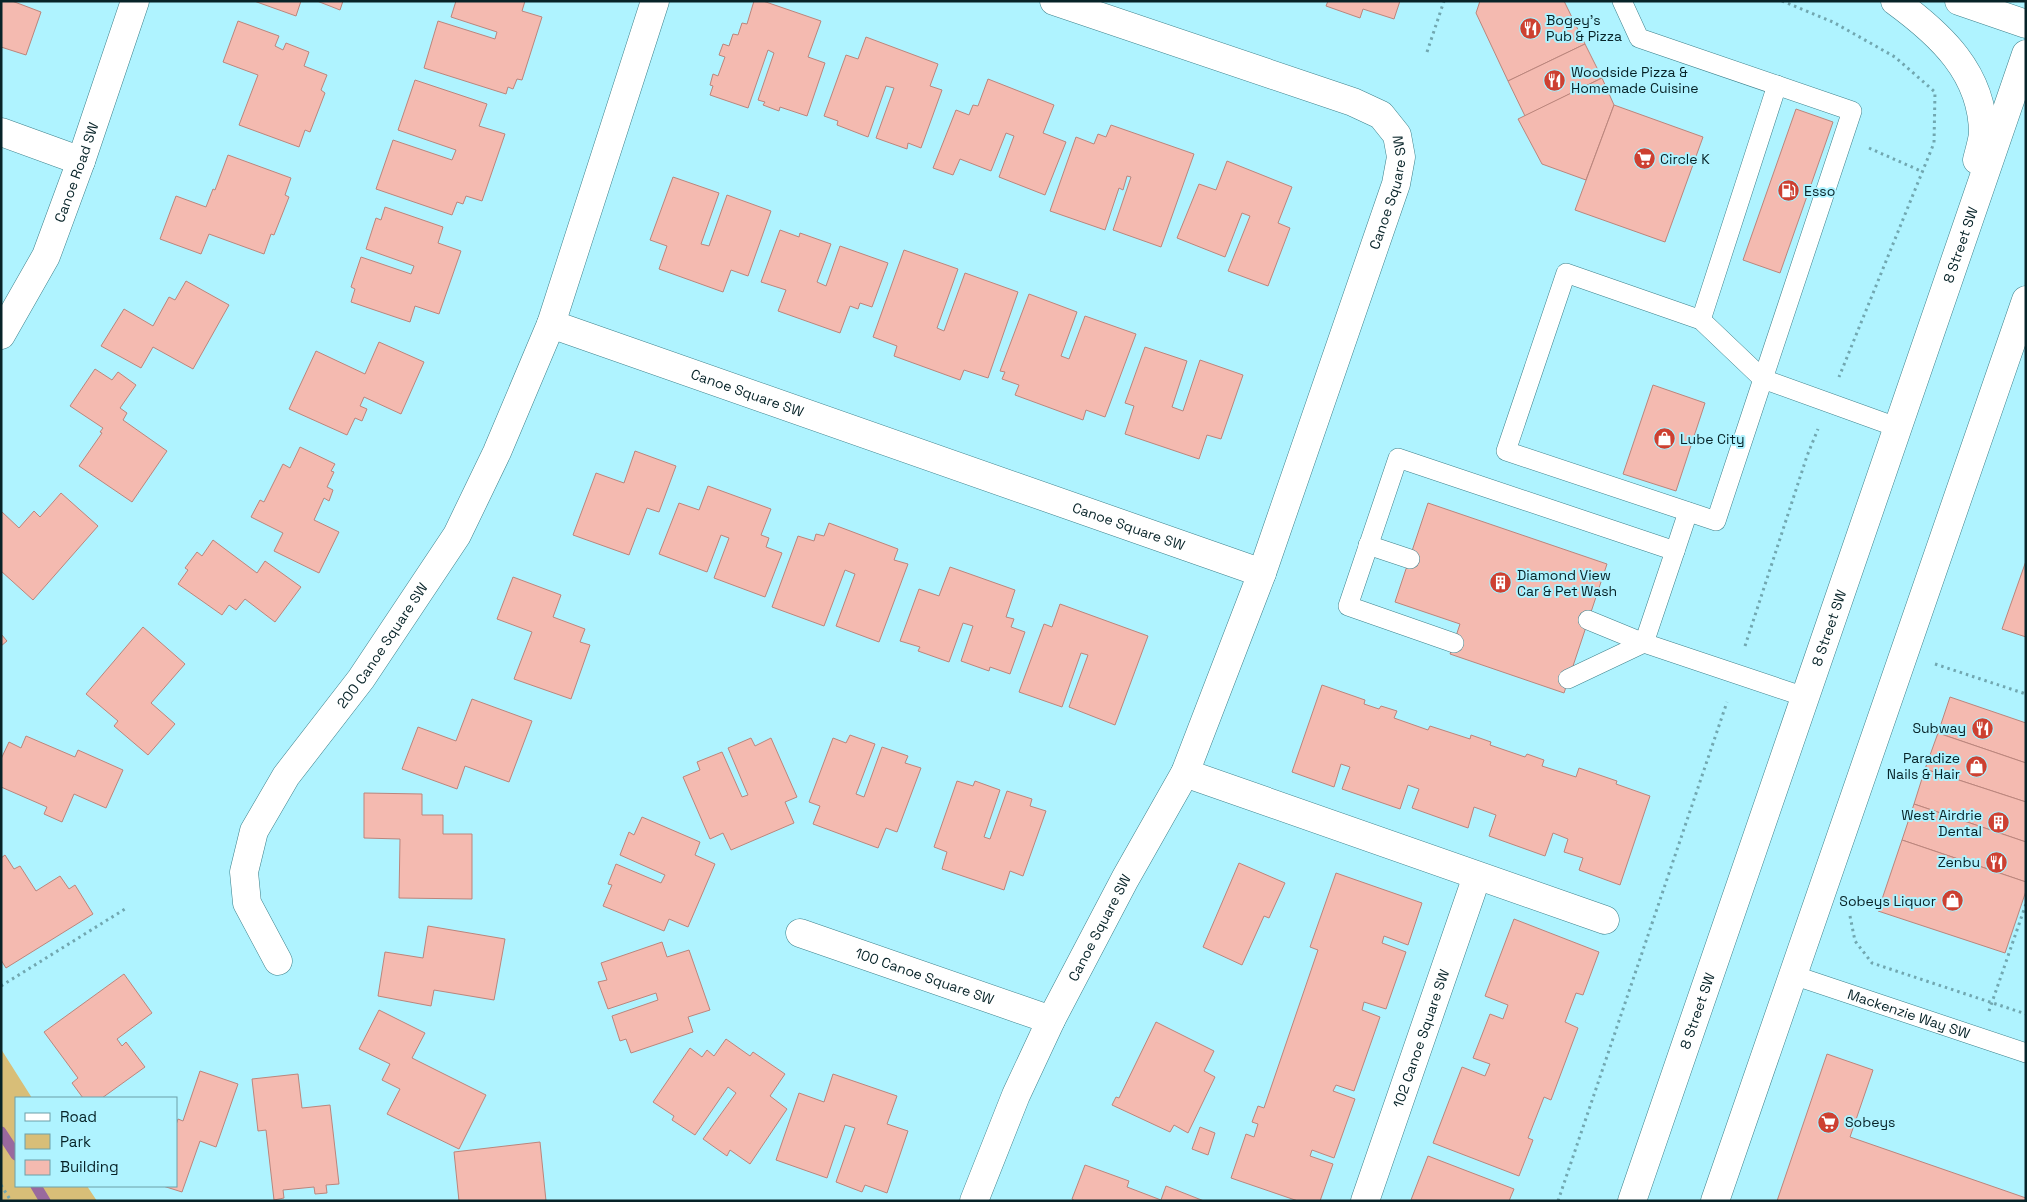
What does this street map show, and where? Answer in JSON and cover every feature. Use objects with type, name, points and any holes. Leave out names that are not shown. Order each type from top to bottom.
[{"type":"street","name":"Canoe Road SW","points":[[1,335],[46,256],[81,161],[135,1]]},
{"type":"street","points":[[551,324],[655,1]]},
{"type":"street","name":"Canoe Square SW","points":[[974,1201],[1016,1094],[1051,1020],[1185,773],[1262,573],[1396,184],[1401,157],[1397,135],[1382,115],[1353,102],[1054,1]]},
{"type":"street","points":[[1895,1],[1924,22],[1951,49],[1979,98],[1983,135],[1950,278]]},
{"type":"street","points":[[1959,1],[2026,24]]},
{"type":"street","name":"8 Street SW","points":[[1632,1201],[2026,54]]},
{"type":"street","points":[[1,132],[81,161]]},
{"type":"street","points":[[1715,1201],[2026,300]]},
{"type":"street","name":"Canoe Square SW","points":[[551,324],[1262,573]]},
{"type":"street","name":"200 Canoe Square SW","points":[[278,961],[247,903],[244,872],[254,831],[286,776],[361,680],[457,535],[497,452],[551,324]]},
{"type":"street","points":[[1185,773],[1605,920]]},
{"type":"street","name":"102 Canoe Square SW","points":[[1365,1201],[1477,876]]},
{"type":"street","name":"100 Canoe Square SW","points":[[800,933],[1051,1020]]},
{"type":"lane","points":[[1622,1],[1639,38],[1852,111],[1843,136],[1763,379],[1716,521],[1506,451],[1566,273],[1701,320],[1763,379],[1898,428]]},
{"type":"lane","points":[[1701,320],[1777,85]]},
{"type":"lane","points":[[1454,643],[1348,606],[1398,458],[1674,551]]},
{"type":"lane","points":[[1568,679],[1644,643],[1688,512]]},
{"type":"lane","points":[[1368,545],[1410,559]]},
{"type":"lane","points":[[1588,620],[1644,643],[1805,697]]},
{"type":"lane","name":"Mackenzie Way SW","points":[[1793,974],[2026,1053]]},
{"type":"path","points":[[1427,52],[1444,1]]},
{"type":"path","points":[[1558,1201],[1808,456],[1861,318],[1934,143],[1936,92],[1895,57],[1833,22],[1782,1]]},
{"type":"path","points":[[1843,136],[1923,172]]},
{"type":"path","points":[[1932,662],[2026,694]]},
{"type":"path","points":[[1980,1038],[2026,904]]},
{"type":"path","points":[[1,986],[125,909]]},
{"type":"path","points":[[1850,915],[1855,941],[1872,963],[2026,1014]]},
{"type":"path","points":[[1,1185],[12,1201]]},
{"type":"green space","points":[[1,1049],[31,1097],[15,1097],[15,1187],[88,1187],[97,1201],[1,1201]]},
{"type":"building","points":[[1,1],[12,1],[41,12],[26,55],[1,47]]},
{"type":"building","points":[[254,1],[301,1],[296,16]]},
{"type":"building","points":[[317,1],[343,1],[340,10]]},
{"type":"building","points":[[456,1],[525,1],[522,11],[542,17],[522,80],[517,79],[513,89],[508,87],[506,94],[424,68],[438,21],[495,39],[497,32],[451,17]]},
{"type":"building","points":[[754,1],[763,1],[821,21],[808,57],[825,63],[807,116],[780,107],[779,111],[763,105],[765,102],[758,100],[774,53],[768,50],[748,108],[710,95],[713,86],[710,85],[713,74],[718,76],[725,57],[719,55],[723,44],[729,46],[733,34],[738,35],[742,23],[747,24]]},
{"type":"building","points":[[1328,1],[1400,1],[1394,19],[1363,9],[1360,18],[1326,6]]},
{"type":"building","name":"Bogey's Pub & Pizza","points":[[1480,1],[1564,1],[1585,44],[1508,81],[1476,13]]},
{"type":"building","points":[[238,21],[279,36],[275,46],[283,50],[286,43],[309,52],[304,66],[327,75],[321,90],[325,93],[310,132],[305,130],[299,147],[239,125],[258,75],[223,62]]},
{"type":"building","points":[[866,37],[938,64],[930,86],[942,90],[921,148],[908,143],[907,149],[876,138],[894,88],[886,86],[868,137],[837,125],[838,121],[824,116],[846,55],[858,59]]},
{"type":"building","name":"Woodside Pizza & Homemade Cuisine","points":[[1585,44],[1602,78],[1525,116],[1508,81]]},
{"type":"building","points":[[1602,78],[1614,105],[1586,180],[1542,164],[1518,119]]},
{"type":"building","points":[[988,79],[1054,105],[1043,133],[1066,142],[1045,195],[999,177],[1014,136],[1006,133],[991,171],[960,159],[953,175],[933,168],[956,110],[969,115],[973,105],[978,106]]},
{"type":"building","points":[[415,80],[487,104],[479,126],[505,134],[482,201],[466,196],[463,204],[457,202],[452,215],[376,189],[393,140],[452,160],[456,150],[398,130]]},
{"type":"building","name":"Circle K","points":[[1614,105],[1703,137],[1665,242],[1575,210]]},
{"type":"building","name":"Esso","points":[[1796,109],[1833,122],[1780,273],[1743,260]]},
{"type":"building","points":[[1111,125],[1194,154],[1161,247],[1113,230],[1131,177],[1127,176],[1123,190],[1119,188],[1105,230],[1050,211],[1076,137],[1094,144],[1098,134],[1106,137]]},
{"type":"building","points":[[228,155],[291,178],[285,195],[289,197],[274,235],[271,234],[264,254],[209,234],[201,254],[160,239],[176,196],[206,207],[213,189],[215,190]]},
{"type":"building","points":[[1227,161],[1292,187],[1278,223],[1290,228],[1268,286],[1228,271],[1250,216],[1242,213],[1225,257],[1177,238],[1199,184],[1216,190]]},
{"type":"building","points":[[673,177],[719,193],[701,244],[709,246],[727,195],[771,211],[748,276],[731,270],[723,292],[659,269],[667,246],[650,240]]},
{"type":"building","points":[[385,207],[443,227],[438,243],[461,251],[439,314],[415,306],[410,322],[351,302],[355,289],[351,287],[361,257],[411,274],[414,266],[366,249],[376,218],[381,220]]},
{"type":"building","points":[[780,230],[799,237],[800,233],[831,244],[817,282],[826,286],[840,246],[888,263],[872,307],[860,303],[858,309],[850,306],[840,333],[778,311],[786,290],[761,282]]},
{"type":"building","points":[[904,250],[958,269],[937,328],[944,331],[965,273],[1018,292],[988,378],[964,370],[960,380],[894,356],[897,346],[873,337]]},
{"type":"building","points":[[186,281],[229,305],[193,369],[153,347],[141,368],[101,346],[124,309],[153,326],[169,297],[175,300]]},
{"type":"building","points":[[1029,294],[1077,312],[1061,356],[1069,359],[1085,316],[1136,334],[1105,417],[1086,410],[1083,420],[1015,395],[1019,385],[1002,379],[1005,372],[1000,371]]},
{"type":"building","points":[[379,342],[424,362],[401,414],[364,397],[360,406],[367,409],[362,421],[355,418],[347,435],[289,409],[316,351],[365,374]]},
{"type":"building","points":[[1145,347],[1187,361],[1172,407],[1183,411],[1200,360],[1243,375],[1221,439],[1207,435],[1199,459],[1125,434],[1134,406],[1125,403]]},
{"type":"building","points":[[95,369],[112,380],[118,372],[136,385],[120,408],[127,413],[123,420],[167,451],[132,502],[79,466],[102,433],[100,432],[103,428],[70,406]]},
{"type":"building","name":"Lube City","points":[[1653,385],[1705,403],[1676,491],[1623,474]]},
{"type":"building","points":[[300,447],[335,464],[331,471],[334,472],[327,487],[333,490],[329,501],[324,498],[314,520],[339,532],[319,573],[274,551],[283,533],[251,517],[260,500],[264,502],[283,464],[290,468]]},
{"type":"building","points":[[635,451],[676,466],[659,512],[647,508],[629,555],[573,535],[596,473],[624,483]]},
{"type":"building","points":[[708,486],[771,509],[761,535],[769,538],[766,547],[782,553],[765,597],[714,578],[729,538],[721,535],[707,572],[659,554],[679,503],[699,510]]},
{"type":"building","points":[[61,493],[98,526],[33,600],[1,571],[1,511],[19,528],[34,511],[40,517]]},
{"type":"building","name":"Diamond View Car & Pet Wash","points":[[1428,503],[1607,564],[1564,693],[1450,654],[1460,624],[1395,602]]},
{"type":"building","points":[[829,523],[898,549],[894,560],[908,564],[879,642],[836,626],[855,574],[845,570],[824,626],[772,607],[798,536],[814,541],[816,534],[824,536]]},
{"type":"building","points":[[213,540],[257,573],[265,561],[301,587],[275,622],[245,599],[236,610],[229,605],[222,615],[178,584],[188,570],[185,568],[197,552],[202,556]]},
{"type":"building","points":[[2026,561],[2026,637],[2002,629]]},
{"type":"building","points":[[950,567],[1015,590],[1006,617],[1014,619],[1011,627],[1025,632],[1010,674],[990,667],[989,671],[961,661],[973,626],[963,623],[949,662],[918,651],[920,647],[900,641],[919,589],[939,596]]},
{"type":"building","points":[[513,577],[561,595],[553,617],[585,629],[580,642],[590,645],[571,699],[514,679],[532,632],[497,619]]},
{"type":"building","points":[[1060,604],[1148,636],[1115,725],[1069,707],[1088,655],[1081,653],[1062,707],[1019,692],[1044,624],[1052,627]]},
{"type":"building","points":[[143,627],[185,664],[151,703],[175,724],[148,755],[114,726],[118,721],[86,694]]},
{"type":"building","points":[[1,634],[7,641],[1,646]]},
{"type":"building","points":[[1322,685],[1365,700],[1364,704],[1379,709],[1381,706],[1397,711],[1394,718],[1428,730],[1430,726],[1470,739],[1471,735],[1491,742],[1490,745],[1525,757],[1527,754],[1544,760],[1542,766],[1576,777],[1579,768],[1617,781],[1616,784],[1650,796],[1620,885],[1579,870],[1583,858],[1564,852],[1568,839],[1553,833],[1545,856],[1489,836],[1496,815],[1474,807],[1468,828],[1412,808],[1419,789],[1408,785],[1400,809],[1342,789],[1350,767],[1341,764],[1334,787],[1292,772]]},
{"type":"building","name":"Subway","points":[[1950,697],[2026,723],[2026,763],[1938,733]]},
{"type":"building","points":[[472,699],[532,721],[509,782],[465,766],[457,789],[402,769],[418,727],[456,741]]},
{"type":"building","name":"Paradize Nails & Hair","points":[[1938,733],[2026,763],[2026,802],[1925,769]]},
{"type":"building","points":[[850,735],[875,744],[856,794],[864,797],[882,747],[908,756],[905,763],[921,768],[897,832],[886,828],[878,848],[813,824],[820,806],[809,802],[833,738],[846,743]]},
{"type":"building","points":[[26,736],[75,757],[78,750],[123,770],[106,808],[74,794],[62,822],[44,814],[47,807],[1,787],[1,759],[9,742],[21,748]]},
{"type":"building","points":[[751,738],[755,746],[771,738],[797,797],[785,802],[794,823],[731,850],[723,833],[710,839],[683,777],[700,770],[697,762],[722,752],[742,797],[748,795],[728,748]]},
{"type":"building","name":"West Airdrie Dental","points":[[1925,769],[2026,802],[2026,842],[1914,804]]},
{"type":"building","points":[[957,781],[973,786],[975,781],[1000,790],[984,837],[990,839],[1007,791],[1032,799],[1030,806],[1046,811],[1023,876],[1010,871],[1004,890],[942,869],[947,852],[934,847]]},
{"type":"building","points":[[364,793],[422,794],[422,815],[443,815],[443,834],[472,834],[472,899],[399,898],[400,839],[364,838]]},
{"type":"building","name":"Zenbu","points":[[1914,804],[2026,842],[2026,882],[1902,840]]},
{"type":"building","points":[[642,817],[700,842],[695,855],[715,864],[688,927],[669,919],[664,931],[603,906],[612,885],[608,884],[616,864],[661,883],[665,875],[620,855],[629,832],[634,835]]},
{"type":"building","name":"Sobeys Liquor","points":[[1902,840],[2026,882],[2026,891],[2005,953],[1878,911]]},
{"type":"building","points":[[5,855],[14,869],[20,866],[36,891],[60,876],[69,889],[75,885],[93,914],[6,968],[1,960],[1,858]]},
{"type":"building","points":[[1239,863],[1285,883],[1269,918],[1264,916],[1242,965],[1203,947]]},
{"type":"building","points":[[1336,873],[1422,903],[1408,945],[1384,936],[1382,943],[1406,952],[1386,1009],[1364,1002],[1362,1010],[1380,1017],[1354,1091],[1336,1085],[1333,1091],[1355,1099],[1334,1158],[1312,1150],[1310,1156],[1333,1164],[1320,1201],[1298,1201],[1231,1178],[1246,1134],[1254,1137],[1258,1124],[1252,1122],[1258,1106],[1264,1108],[1318,950],[1310,947]]},
{"type":"building","points":[[1514,919],[1599,952],[1583,995],[1576,993],[1565,1022],[1578,1028],[1551,1100],[1544,1097],[1528,1138],[1533,1140],[1519,1176],[1433,1143],[1462,1067],[1485,1076],[1490,1064],[1473,1058],[1490,1014],[1503,1019],[1508,1005],[1485,996]]},
{"type":"building","points":[[428,926],[505,939],[494,1000],[434,990],[431,1006],[378,996],[385,952],[423,958]]},
{"type":"building","points":[[662,942],[667,957],[689,950],[710,1010],[688,1017],[693,1032],[631,1053],[626,1039],[620,1041],[612,1016],[658,1000],[656,993],[608,1009],[598,982],[607,980],[601,963]]},
{"type":"building","points":[[124,974],[152,1013],[117,1039],[122,1046],[126,1042],[145,1067],[103,1097],[82,1097],[72,1083],[78,1078],[44,1032]]},
{"type":"building","points":[[379,1010],[425,1033],[412,1058],[486,1095],[459,1149],[387,1114],[400,1089],[382,1080],[390,1064],[359,1049]]},
{"type":"building","points":[[1156,1022],[1214,1051],[1204,1071],[1215,1077],[1188,1133],[1174,1125],[1170,1132],[1112,1105],[1116,1097],[1119,1098]]},
{"type":"building","points":[[726,1039],[750,1056],[753,1052],[785,1074],[770,1096],[787,1109],[750,1164],[730,1150],[727,1156],[703,1139],[736,1093],[728,1087],[695,1135],[672,1120],[674,1116],[653,1102],[690,1048],[702,1057],[707,1050],[714,1056]]},
{"type":"building","name":"Sobeys","points":[[1827,1054],[1873,1070],[1850,1137],[2026,1198],[2026,1201],[1777,1201]]},
{"type":"building","points":[[200,1071],[238,1084],[216,1147],[200,1141],[182,1192],[166,1187],[178,1187],[178,1119],[183,1121]]},
{"type":"building","points":[[298,1074],[302,1108],[330,1105],[339,1184],[326,1185],[327,1193],[315,1194],[314,1187],[283,1190],[284,1198],[274,1200],[266,1130],[258,1131],[252,1079]]},
{"type":"building","points":[[833,1074],[897,1096],[887,1124],[908,1131],[887,1193],[865,1185],[862,1192],[836,1182],[855,1128],[845,1125],[827,1178],[776,1160],[799,1093],[824,1102]]},
{"type":"building","points":[[1200,1127],[1215,1133],[1208,1155],[1192,1149]]},
{"type":"building","points":[[540,1142],[546,1201],[459,1201],[454,1152]]},
{"type":"building","points":[[1428,1156],[1514,1189],[1509,1201],[1411,1200]]},
{"type":"building","points":[[1085,1165],[1129,1181],[1127,1187],[1161,1200],[1166,1186],[1204,1201],[1075,1201],[1072,1199]]},
{"type":"waterway","points":[[1,1132],[15,1153]]},
{"type":"waterway","points":[[37,1187],[45,1201]]},
{"type":"place","name":"Bogey's Pub & Pizza","points":[[1530,28]]},
{"type":"place","name":"Woodside Pizza & Homemade Cuisine","points":[[1555,80]]},
{"type":"place","name":"Circle K","points":[[1644,159]]},
{"type":"place","name":"Esso","points":[[1788,191]]},
{"type":"place","name":"Lube City","points":[[1664,439]]},
{"type":"place","name":"Diamond View Car & Pet Wash","points":[[1501,583]]},
{"type":"place","name":"Subway","points":[[1982,728]]},
{"type":"place","name":"Paradize Nails & Hair","points":[[1976,766]]},
{"type":"place","name":"West Airdrie Dental","points":[[1998,823]]},
{"type":"place","name":"Zenbu","points":[[1996,862]]},
{"type":"place","name":"Sobeys Liquor","points":[[1952,901]]},
{"type":"place","name":"Sobeys","points":[[1829,1122]]}]
